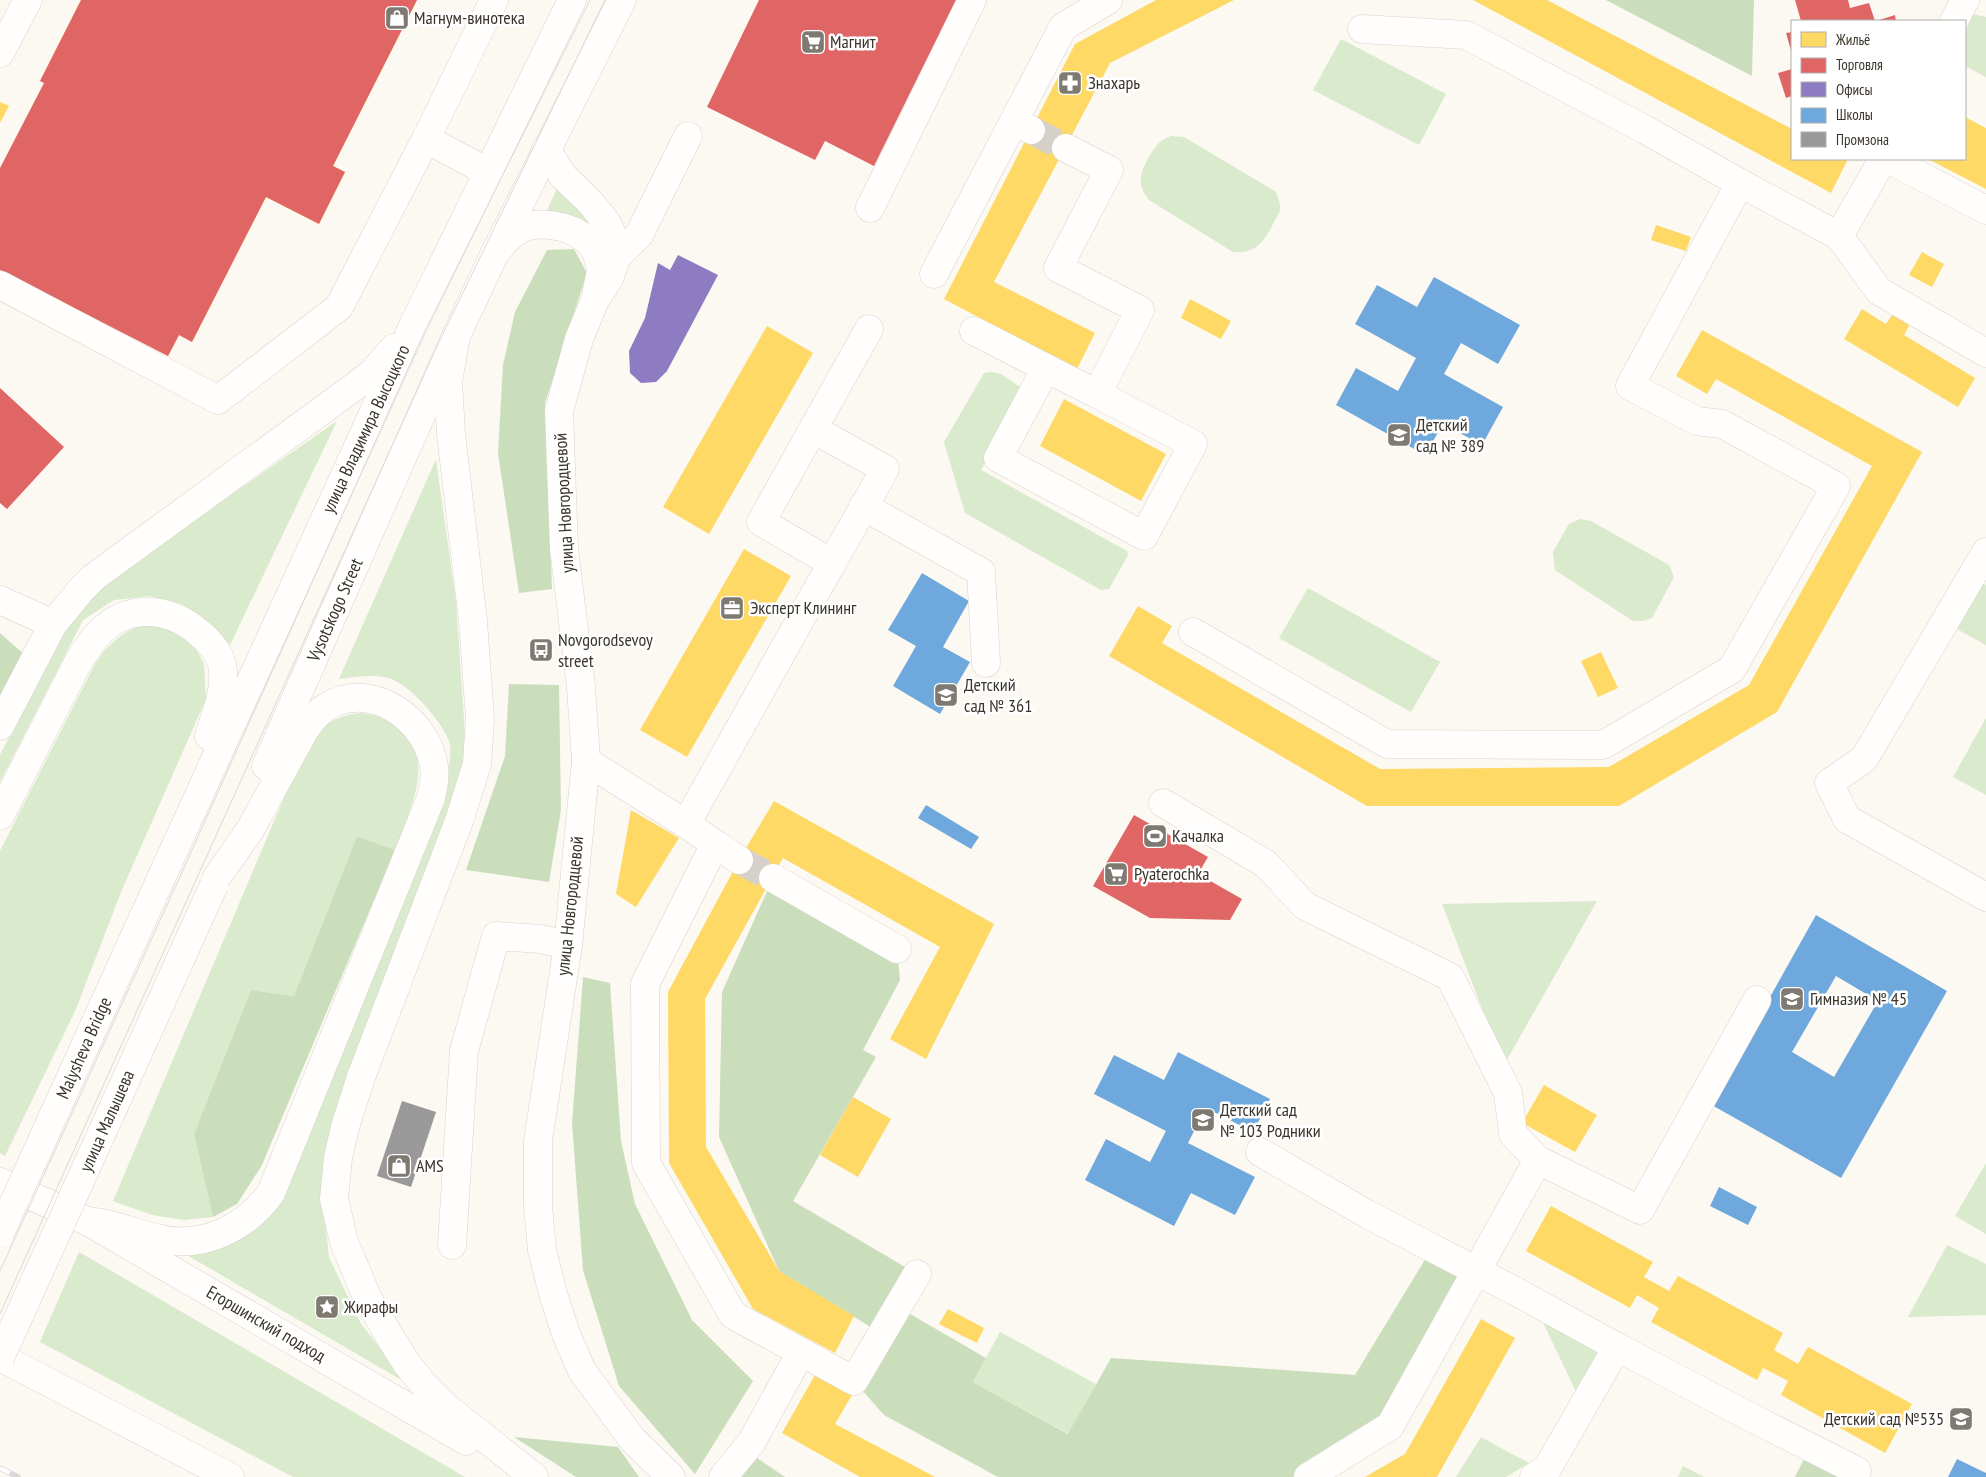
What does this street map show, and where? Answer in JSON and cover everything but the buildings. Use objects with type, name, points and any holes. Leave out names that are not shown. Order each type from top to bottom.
[{"type":"main road","points":[[0,53],[28,0]]},
{"type":"main road","points":[[0,285],[113,336],[218,400],[339,307],[426,139],[494,0]]},
{"type":"main road","name":"улица Владимира Высоцкого","points":[[168,863],[413,326],[572,0]]},
{"type":"main road","points":[[534,1477],[446,1407],[424,1385],[407,1364],[367,1297],[344,1242],[334,1198],[338,1158],[344,1127],[459,821],[477,764],[480,719],[474,630],[451,434],[448,381],[456,336],[546,149],[622,0]]},
{"type":"main road","points":[[870,208],[972,0]]},
{"type":"main road","points":[[934,274],[1022,125],[1063,26],[1108,0]]},
{"type":"main road","points":[[1955,20],[1965,0]]},
{"type":"main road","points":[[1362,29],[1466,34],[1840,236],[1879,291],[1986,353]]},
{"type":"main road","points":[[546,149],[563,176],[590,202],[606,222],[611,232],[617,256],[639,235],[666,199],[688,136]]},
{"type":"main road","points":[[426,139],[488,172]]},
{"type":"main road","points":[[1066,148],[1109,170],[1058,268],[1140,310],[1097,394]]},
{"type":"main road","points":[[1840,236],[1882,160]]},
{"type":"main road","points":[[1890,160],[1986,210]]},
{"type":"main road","points":[[1192,632],[1387,744],[1603,745],[1732,669],[1836,486],[1722,424],[1697,422],[1630,386],[1740,183]]},
{"type":"main road","name":"улица Новгородцевой","points":[[495,253],[518,230],[540,225],[558,226],[574,232],[592,245],[601,267],[595,300]]},
{"type":"main road","name":"улица Новгородцевой","points":[[617,256],[609,279],[595,300],[579,339],[559,411],[564,549],[581,687],[586,761],[568,946],[538,1141],[538,1206],[542,1250],[566,1334],[582,1371],[633,1440],[671,1477]]},
{"type":"main road","points":[[0,726],[53,624],[80,590],[94,577],[372,373],[413,326]]},
{"type":"main road","points":[[832,563],[761,522],[869,329]]},
{"type":"main road","points":[[974,331],[1097,394],[1193,444],[1144,536],[998,458],[1046,368]]},
{"type":"main road","name":"Vysotskogo Street","points":[[216,881],[456,336]]},
{"type":"main road","points":[[686,824],[885,469],[814,429]]},
{"type":"main road","points":[[864,506],[981,572],[986,663]]},
{"type":"main road","points":[[1986,552],[1864,759],[1829,783],[1847,819],[1986,897]]},
{"type":"main road","points":[[0,600],[53,624]]},
{"type":"main road","points":[[0,816],[76,666],[88,648],[99,632],[112,622],[126,615],[140,612],[161,613],[190,625],[212,646],[222,664],[222,692],[201,765],[194,805]]},
{"type":"main road","points":[[87,1221],[103,1222],[165,1240],[197,1240],[237,1226],[251,1217],[271,1193],[431,798],[435,769],[426,741],[415,726],[394,708],[369,699],[352,698],[325,708],[304,731],[250,830],[216,881]]},
{"type":"main road","points":[[586,761],[739,860]]},
{"type":"main road","points":[[1163,803],[1266,864],[1305,906],[1450,977],[1508,1093],[1513,1134],[1538,1160],[1640,1210],[1757,1000]]},
{"type":"main road","points":[[715,844],[645,984],[646,1163],[733,1315],[854,1381],[917,1274]]},
{"type":"main road","name":"Malysheva Bridge","points":[[0,1233],[168,863]]},
{"type":"main road","points":[[773,878],[897,950]]},
{"type":"main road","name":"улица Малышева","points":[[0,1357],[216,881]]},
{"type":"main road","points":[[452,1245],[464,1051],[496,936],[540,939],[568,946]]},
{"type":"main road","points":[[1260,1152],[1367,1214],[1616,1347],[1857,1471]]},
{"type":"main road","points":[[1308,1477],[1390,1426],[1538,1160]]},
{"type":"main road","name":"Егоршинский подход","points":[[0,1182],[87,1221],[527,1477]]},
{"type":"main road","points":[[1534,1477],[1547,1468],[1616,1347]]},
{"type":"main road","points":[[724,1477],[751,1443],[801,1352]]},
{"type":"main road","points":[[0,1357],[230,1477]]},
{"type":"green space","points":[[1606,0],[1754,0],[1752,76]]},
{"type":"green space","points":[[1973,14],[1986,17],[1986,77],[1966,67],[1966,31]]},
{"type":"green space","points":[[1341,39],[1446,94],[1419,145],[1313,90]]},
{"type":"green space","points":[[1171,136],[1184,137],[1276,192],[1280,211],[1268,234],[1257,246],[1243,252],[1233,252],[1149,200],[1141,184],[1143,168],[1158,144]]},
{"type":"green space","points":[[563,176],[590,202],[596,254],[540,225]]},
{"type":"green space","points":[[574,249],[587,273],[545,403],[552,589],[519,593],[498,453],[503,365],[515,312],[547,250]]},
{"type":"green space","points":[[984,373],[1001,374],[1020,387],[1020,398],[981,470],[1127,551],[1128,555],[1109,589],[1101,590],[965,513],[944,442]]},
{"type":"green space","points":[[337,421],[230,645],[206,621],[182,604],[149,596],[114,600],[83,620],[0,782],[0,755],[68,620],[116,575]]},
{"type":"green space","points":[[436,459],[456,602],[466,749],[463,777],[331,1127],[322,1192],[329,1257],[360,1322],[405,1382],[185,1254],[212,1249],[244,1237],[261,1226],[277,1208],[446,786],[450,744],[441,726],[425,705],[406,687],[388,678],[370,676],[339,679]]},
{"type":"green space","points":[[1580,519],[1591,521],[1669,565],[1674,577],[1652,618],[1643,621],[1633,621],[1555,570],[1553,552],[1569,524]]},
{"type":"green space","points":[[1981,582],[1986,585],[1986,645],[1955,628]]},
{"type":"green space","points":[[1308,588],[1440,662],[1411,712],[1279,638]]},
{"type":"green space","points":[[143,624],[170,626],[192,641],[204,664],[206,699],[121,892],[76,1009],[5,1156],[0,1153],[0,851],[95,664],[116,640]]},
{"type":"green space","points":[[0,633],[26,656],[0,706]]},
{"type":"green space","points":[[509,684],[559,685],[561,810],[549,882],[466,870],[505,756]]},
{"type":"green space","points":[[360,713],[373,715],[391,722],[406,735],[414,748],[418,762],[416,792],[395,850],[357,836],[294,996],[251,990],[194,1134],[213,1217],[184,1220],[152,1215],[113,1201],[297,767],[314,738],[327,724],[347,715]]},
{"type":"green space","points":[[1986,718],[1986,795],[1953,777]]},
{"type":"green space","points":[[357,836],[395,850],[262,1165],[237,1204],[213,1217],[194,1134],[251,990],[294,996]]},
{"type":"green space","points":[[773,878],[897,949],[900,980],[863,1050],[876,1057],[793,1201],[917,1274],[874,1329],[779,1271],[719,1137],[722,992]]},
{"type":"green space","points":[[1597,901],[1504,1065],[1442,904]]},
{"type":"green space","points":[[583,977],[610,983],[621,1141],[635,1204],[692,1320],[753,1381],[695,1474],[619,1386],[583,1270],[572,1123]]},
{"type":"green space","points":[[1986,1163],[1986,1234],[1955,1216]]},
{"type":"green space","points":[[1947,1245],[1986,1264],[1986,1315],[1908,1317]]},
{"type":"green space","points":[[1432,1248],[1477,1272],[1390,1426],[1308,1477],[998,1477],[884,1415],[854,1381],[898,1307],[986,1358],[973,1382],[1068,1434],[1111,1358],[1355,1375]]},
{"type":"green space","points":[[79,1252],[465,1477],[293,1477],[40,1342]]},
{"type":"green space","points":[[1540,1316],[1602,1350],[1577,1394]]},
{"type":"green space","points":[[1000,1332],[1096,1384],[1069,1434],[973,1382]]},
{"type":"green space","points":[[514,1437],[618,1447],[639,1477],[576,1477]]},
{"type":"green space","points":[[1481,1437],[1529,1463],[1506,1477],[1456,1477]]},
{"type":"green space","points":[[1810,1447],[1859,1477],[1795,1477]]},
{"type":"green space","points":[[757,1458],[785,1477],[741,1477]]},
{"type":"green space","points":[[1683,1466],[1704,1477],[1678,1477]]},
{"type":"tunnel","points":[[1031,130],[1066,148]]},
{"type":"tunnel","points":[[739,860],[773,878]]},
{"type":"tram line","points":[[0,1271],[183,870],[424,333],[590,0]]},
{"type":"tram line","points":[[0,1314],[439,342],[605,0]]},
{"type":"railway","points":[[0,1468],[18,1477]]},
{"type":"place","name":"Магнум-винотека","points":[[397,18]]},
{"type":"place","name":"Магнит","points":[[813,42]]},
{"type":"place","name":"Знахарь","points":[[1070,83]]},
{"type":"place","name":"Детский сад № 389","points":[[1399,435]]},
{"type":"place","name":"Эксперт Клининг","points":[[732,608]]},
{"type":"place","name":"Novgorodsevoy street","points":[[541,650]]},
{"type":"place","name":"Детский сад № 361","points":[[946,695]]},
{"type":"place","name":"Качалка","points":[[1155,836]]},
{"type":"place","name":"Pyaterochka","points":[[1116,874]]},
{"type":"place","name":"Гимназия № 45","points":[[1792,999]]},
{"type":"place","name":"Детский сад № 103 Родники","points":[[1203,1120]]},
{"type":"place","name":"AMS","points":[[399,1166]]},
{"type":"place","name":"Жирафы","points":[[327,1307]]},
{"type":"place","name":"Детский сад №535","points":[[1961,1419]]}]
